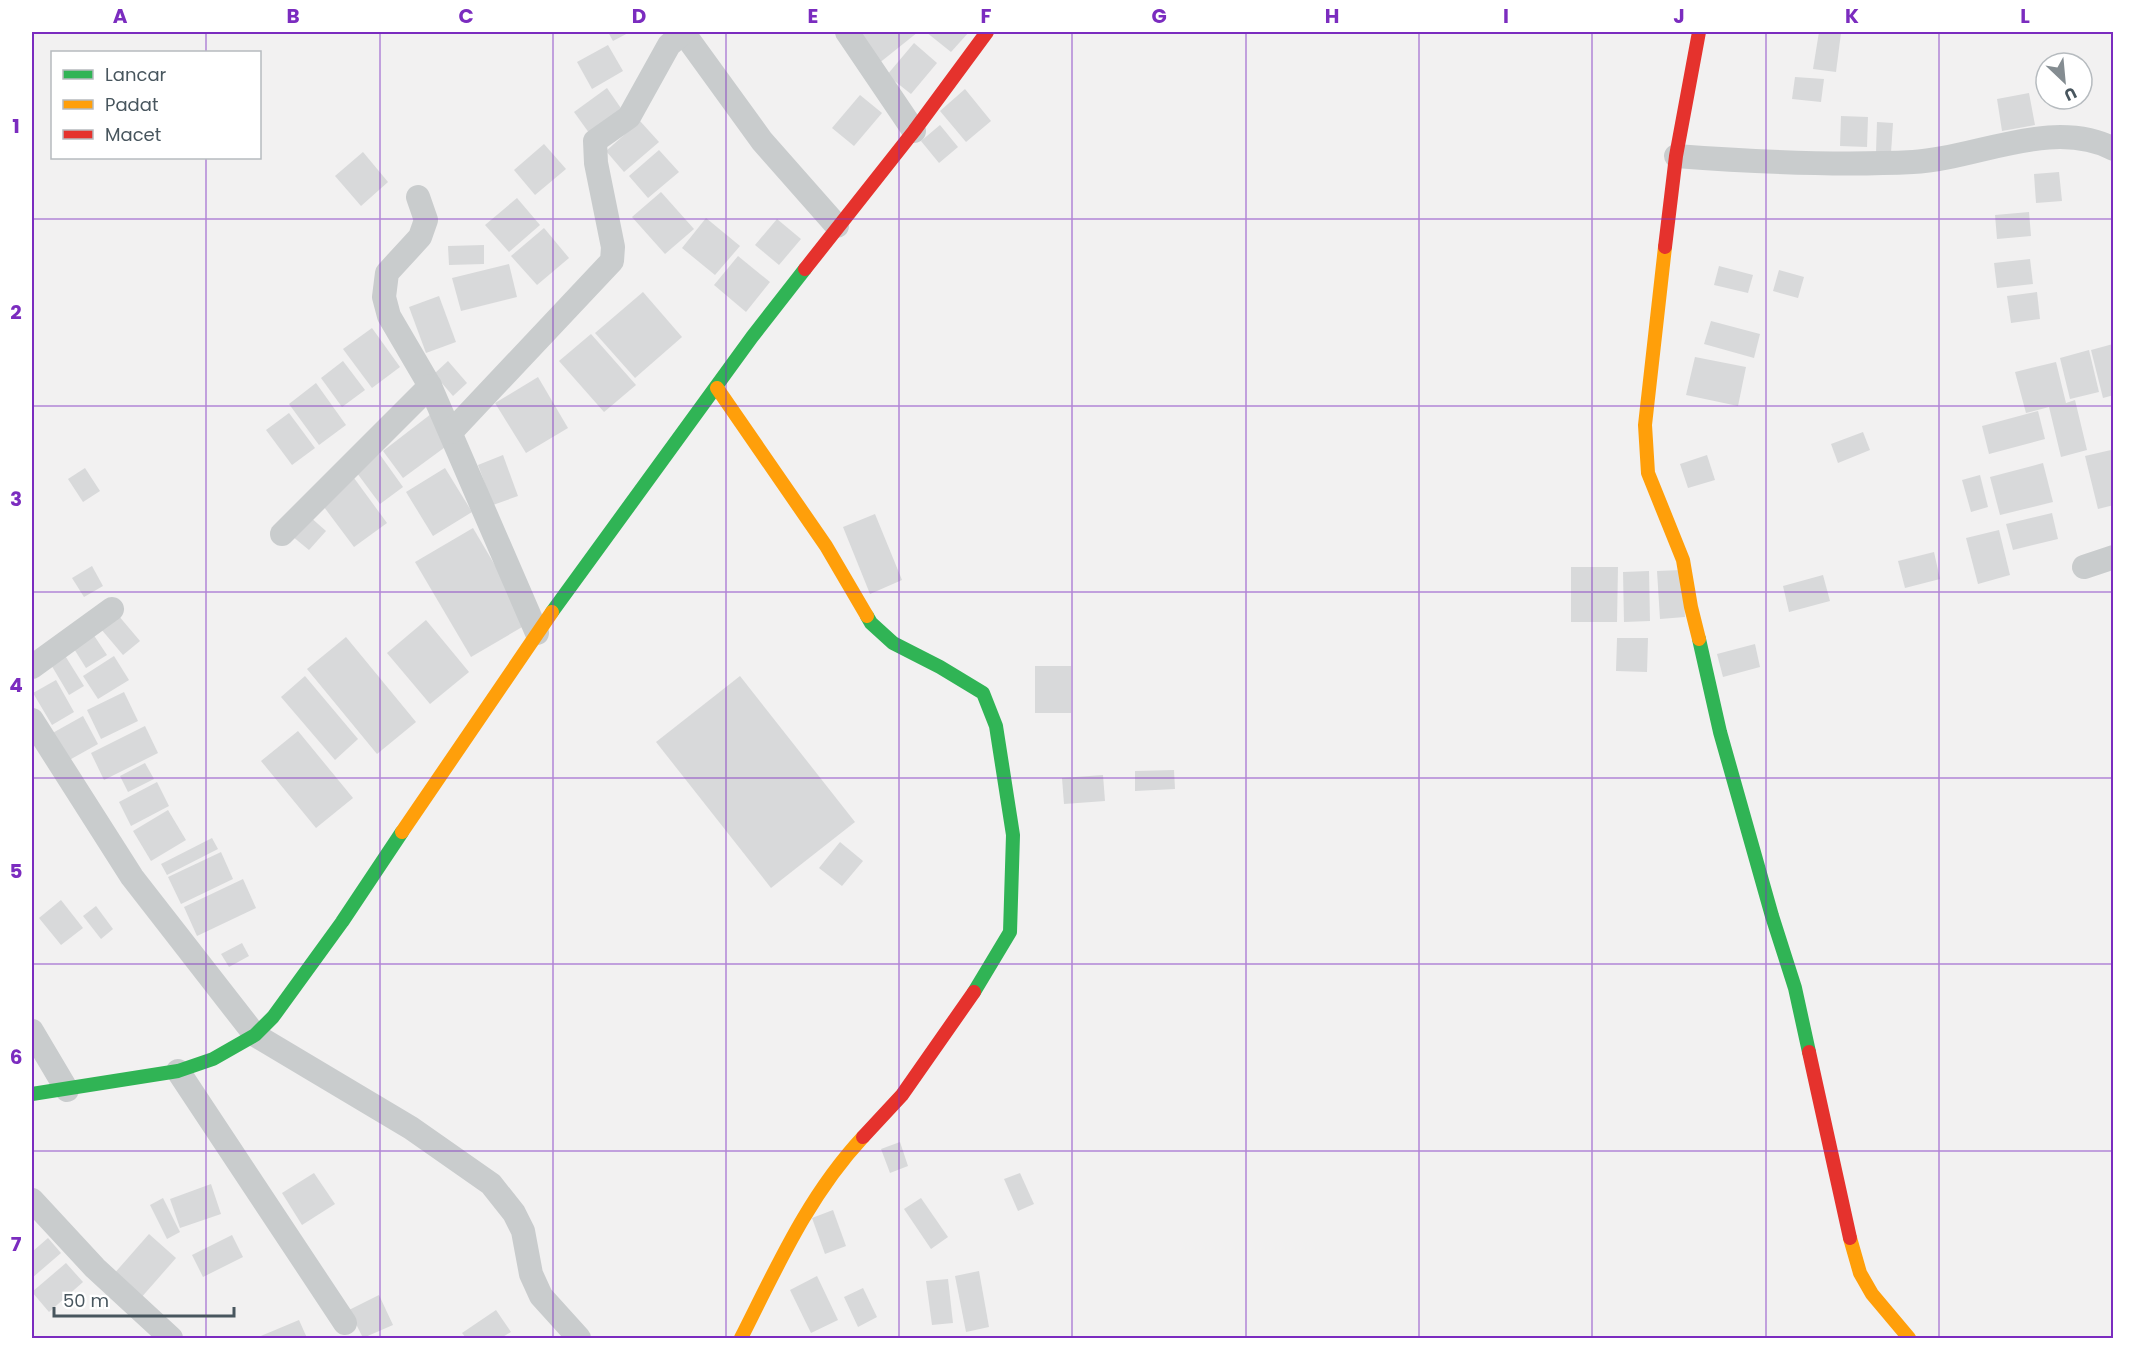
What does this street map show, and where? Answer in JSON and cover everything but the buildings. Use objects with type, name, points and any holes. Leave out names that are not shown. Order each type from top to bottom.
[{"type":"street","points":[[451,432],[612,261],[613,248],[596,163],[595,141],[629,117],[669,45],[683,32],[762,141],[837,226]]},
{"type":"street","points":[[847,32],[914,131]]},
{"type":"street","points":[[32,1095],[178,1071],[213,1059],[255,1035],[273,1017],[342,922],[537,633],[753,337],[837,226],[914,131],[987,32]]},
{"type":"street","points":[[1699,32],[1676,156],[1644,425],[1648,473],[1683,560],[1691,607],[1720,732],[1795,988],[1847,1228],[1860,1273],[1872,1294],[1909,1338]]},
{"type":"street","points":[[1676,156],[1756,162],[1916,162],[2049,138],[2084,140],[2114,149]]},
{"type":"street","points":[[418,197],[426,220],[420,237],[387,273],[384,297],[389,316],[430,386],[537,633]]},
{"type":"street","points":[[282,534],[430,386]]},
{"type":"street","points":[[717,388],[826,546],[871,623],[893,643],[983,693],[996,726],[1013,835],[1010,932],[968,1003],[902,1095],[842,1160],[823,1185],[788,1244],[750,1335]]},
{"type":"street","points":[[2084,567],[2114,557]]},
{"type":"street","points":[[32,667],[112,609]]},
{"type":"street","points":[[32,720],[132,877],[255,1035],[411,1128],[490,1184],[514,1213],[523,1231],[531,1274],[540,1296],[579,1338]]},
{"type":"street","points":[[32,1031],[67,1090]]},
{"type":"street","points":[[178,1071],[345,1323]]},
{"type":"street","points":[[32,1200],[94,1268],[171,1338]]},
{"type":"traffic: fast","points":[[552,612],[752,337],[805,269]]},
{"type":"traffic: fast","points":[[867,616],[871,623],[893,643],[940,667],[983,693],[996,726],[1013,835],[1010,932],[974,992]]},
{"type":"traffic: fast","points":[[1699,639],[1720,732],[1772,916],[1795,988],[1809,1052]]},
{"type":"traffic: fast","points":[[32,1094],[178,1071],[213,1059],[255,1035],[273,1017],[342,922],[402,832]]},
{"type":"traffic: slow","points":[[1665,247],[1645,425],[1648,473],[1683,560],[1699,639]]},
{"type":"traffic: slow","points":[[717,388],[826,546],[867,616]]},
{"type":"traffic: slow","points":[[402,832],[552,612]]},
{"type":"traffic: slow","points":[[741,1338],[810,1208],[843,1160],[863,1137]]},
{"type":"traffic: slow","points":[[1850,1238],[1860,1273],[1872,1294],[1909,1338]]},
{"type":"traffic: jam","points":[[805,269],[914,131],[987,32]]},
{"type":"traffic: jam","points":[[1665,247],[1676,156],[1699,32]]},
{"type":"traffic: jam","points":[[863,1137],[902,1095],[974,992]]},
{"type":"traffic: jam","points":[[1809,1052],[1850,1238]]}]
